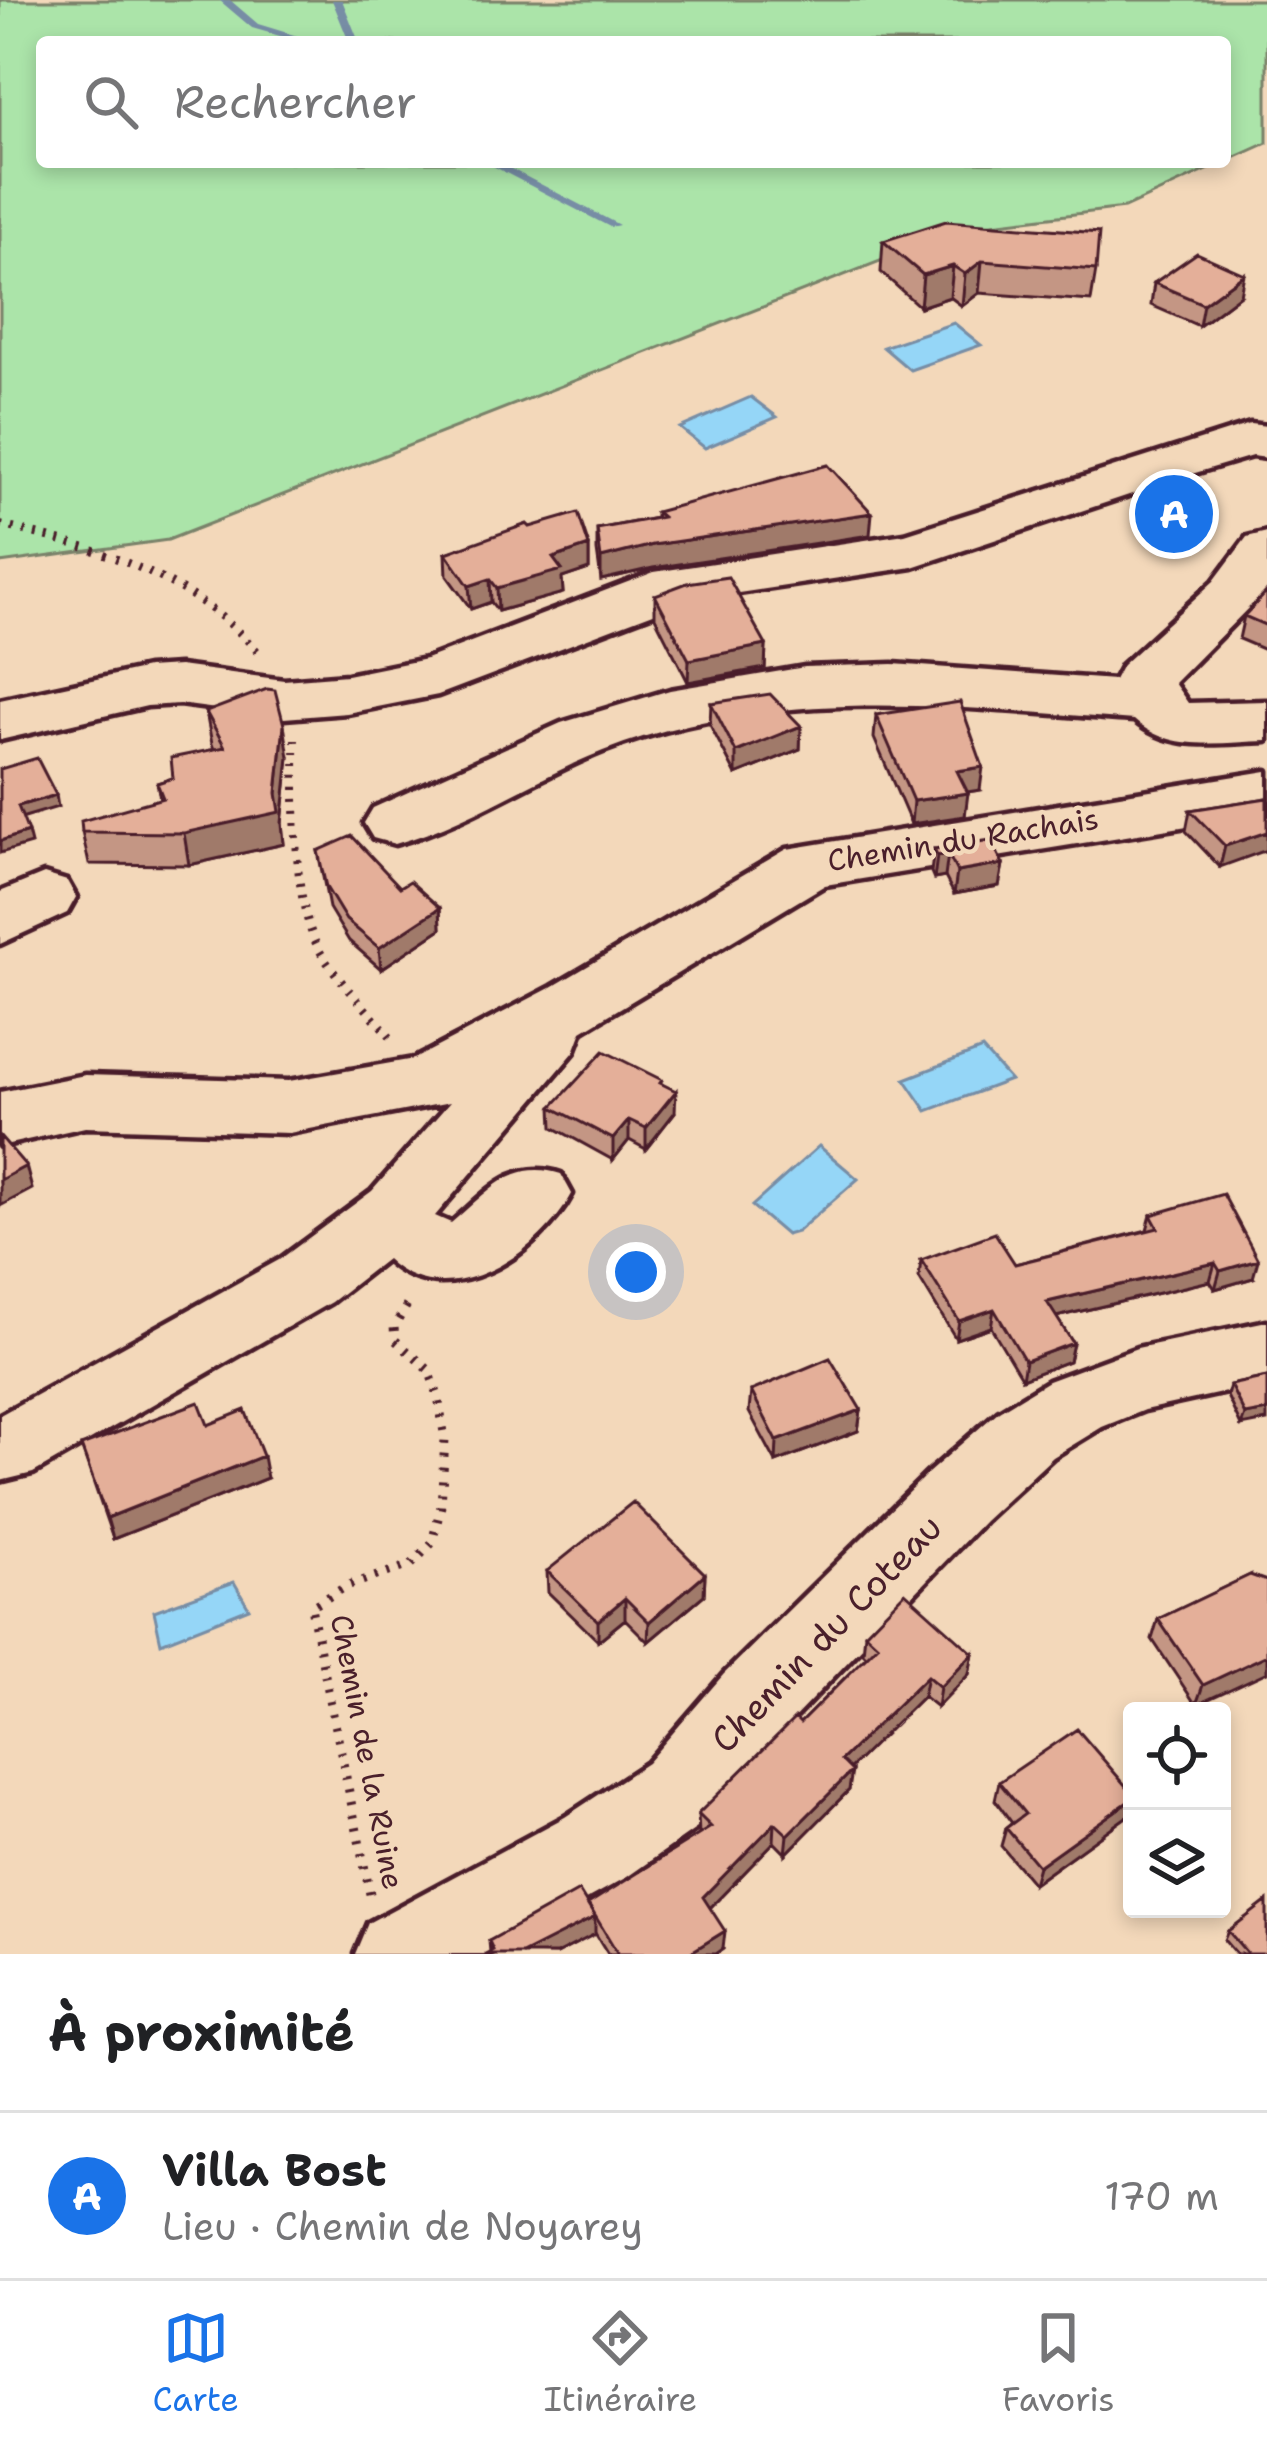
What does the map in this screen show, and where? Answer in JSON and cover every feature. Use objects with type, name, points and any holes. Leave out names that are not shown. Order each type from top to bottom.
[{"type":"street","points":[[0,719],[147,687],[179,686],[284,699],[347,694],[438,676],[674,585],[913,550],[1176,462],[1250,440],[1267,442]]},
{"type":"street","points":[[1267,549],[1234,593],[1143,679],[1150,702],[1174,723],[1267,721]]},
{"type":"street","points":[[395,824],[582,737],[670,710],[805,686],[893,683],[1150,702]]},
{"type":"street","name":"Chemin du Rachais","points":[[0,1119],[85,1100],[289,1106],[428,1083],[576,1004],[809,865],[1267,792]]},
{"type":"street","points":[[6,1450],[305,1281],[397,1211],[576,1004]]},
{"type":"street","points":[[397,1211],[406,1233],[426,1252],[466,1252],[536,1194]]},
{"type":"street","name":"Chemin du Coteau","points":[[386,1927],[596,1847],[676,1792],[754,1701],[956,1497],[1026,1435],[1075,1404],[1137,1380],[1267,1352]]},
{"type":"path","points":[[0,525],[125,558],[223,612],[266,663],[284,699],[298,752],[296,835],[310,930],[324,958],[428,1083]]},
{"type":"path","name":"Chemin de la Ruine","points":[[386,1927],[311,1606],[349,1586],[411,1565],[432,1543],[441,1506],[445,1439],[438,1396],[429,1370],[395,1340],[394,1327],[413,1295]]},
{"type":"green space","points":[[0,0],[1267,0],[1267,143],[1231,159],[1231,36],[36,36],[36,168],[1212,168],[1124,208],[967,227],[168,540],[0,563]]},
{"type":"water","points":[[954,323],[981,345],[910,370],[883,347]]},
{"type":"water","points":[[751,397],[777,417],[705,448],[680,428]]},
{"type":"water","points":[[982,1049],[1010,1080],[927,1111],[905,1079]]},
{"type":"water","points":[[819,1146],[858,1179],[797,1232],[786,1235],[752,1206]]},
{"type":"water","points":[[234,1582],[249,1608],[161,1643],[154,1611]]},
{"type":"building","points":[[946,221],[1099,233],[1096,270],[982,261],[965,274],[953,266],[923,275],[883,241]]},
{"type":"building","points":[[1197,253],[1244,274],[1203,304],[1154,283]]},
{"type":"building","points":[[828,465],[872,513],[653,545],[601,558],[597,529],[662,517],[656,512]]},
{"type":"building","points":[[578,513],[589,546],[553,558],[562,570],[497,588],[490,579],[469,586],[446,553],[527,524]]},
{"type":"building","points":[[728,577],[766,645],[689,660],[655,595],[687,583]]},
{"type":"building","points":[[1267,592],[1267,626],[1244,616]]},
{"type":"building","points":[[275,690],[284,725],[277,793],[280,812],[184,833],[82,832],[81,821],[163,798],[157,783],[173,778],[171,758],[225,747],[206,712]]},
{"type":"building","points":[[770,694],[801,726],[736,752],[711,703]]},
{"type":"building","points":[[960,702],[983,767],[957,771],[968,793],[913,801],[876,715]]},
{"type":"building","points":[[37,758],[56,795],[18,806],[28,832],[0,841],[0,769]]},
{"type":"building","points":[[1267,798],[1267,832],[1225,846],[1190,810]]},
{"type":"building","points":[[352,836],[400,887],[410,881],[440,908],[379,948],[346,920],[326,887],[318,851]]},
{"type":"building","points":[[991,840],[1003,864],[957,872],[948,854],[937,856],[934,849]]},
{"type":"building","points":[[604,1051],[676,1091],[646,1128],[629,1120],[613,1139],[552,1107]]},
{"type":"building","points":[[0,1136],[26,1166],[0,1180]]},
{"type":"building","points":[[1223,1194],[1258,1260],[1220,1271],[1215,1263],[1047,1302],[1073,1343],[1025,1361],[994,1309],[959,1321],[921,1260],[995,1233],[1015,1264],[1158,1228],[1151,1215]]},
{"type":"building","points":[[830,1358],[861,1410],[777,1441],[751,1391]]},
{"type":"building","points":[[1267,1377],[1267,1411],[1245,1415],[1230,1385]]},
{"type":"building","points":[[199,1402],[208,1425],[245,1410],[263,1456],[107,1518],[81,1446]]},
{"type":"building","points":[[633,1502],[705,1574],[649,1622],[625,1598],[598,1621],[547,1571]]},
{"type":"building","points":[[1250,1575],[1267,1581],[1267,1655],[1203,1685],[1158,1619]]},
{"type":"building","points":[[905,1592],[973,1653],[940,1687],[927,1676],[841,1760],[852,1771],[788,1835],[775,1823],[703,1897],[725,1931],[688,1954],[618,1954],[588,1904],[711,1827],[698,1814],[878,1645],[865,1633]]},
{"type":"building","points":[[1077,1729],[1123,1783],[1123,1805],[1038,1866],[1006,1828],[1025,1814],[999,1782]]},
{"type":"building","points":[[579,1891],[595,1917],[522,1954],[485,1954],[493,1950],[489,1941]]},
{"type":"building","points":[[1267,1901],[1267,1952],[1248,1954],[1228,1931]]},
{"type":"waterway","points":[[224,0],[255,26],[291,36]]},
{"type":"waterway","points":[[337,0],[352,36]]},
{"type":"waterway","points":[[502,168],[614,225]]},
{"type":"place","name":"Villa Bost","points":[[1174,514]]}]
